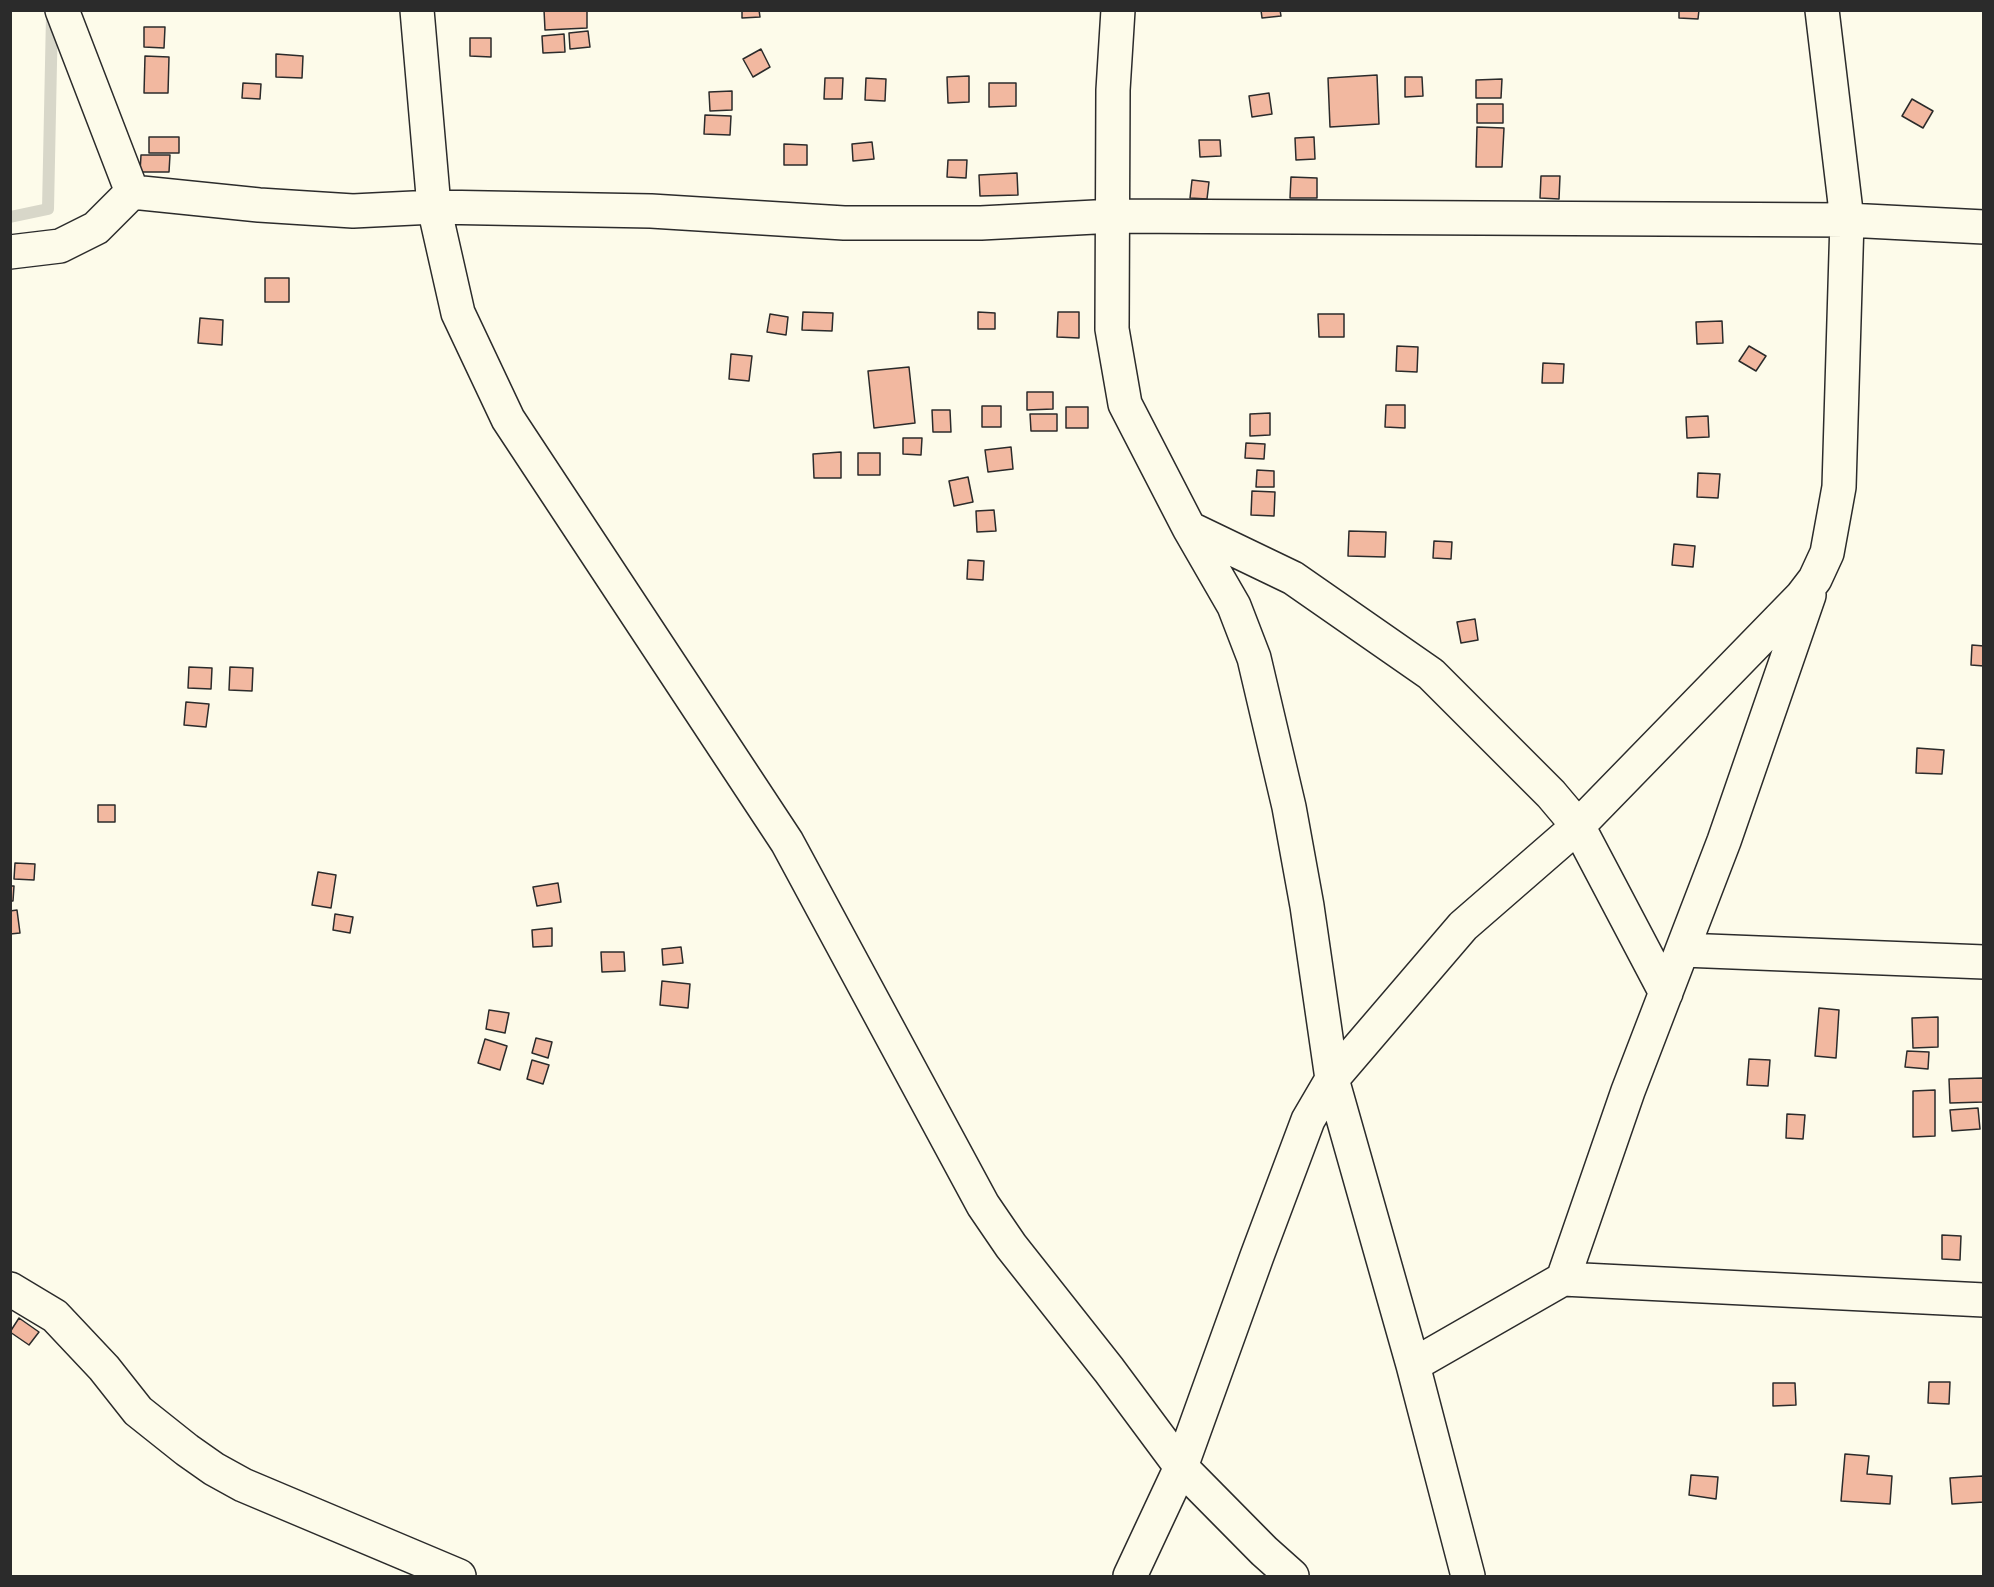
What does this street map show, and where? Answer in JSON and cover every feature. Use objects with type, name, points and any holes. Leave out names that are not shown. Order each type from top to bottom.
[{"type":"street","points":[[62,10],[132,192]]},
{"type":"street","points":[[417,10],[434,207],[458,313],[508,419],[787,842],[983,1205],[1011,1246],[1109,1370],[1181,1467],[1292,1576]]},
{"type":"street","points":[[1118,10],[1113,90],[1112,329],[1125,404],[1189,528],[1234,606],[1257,668],[1295,840],[1332,1079],[1413,1365],[1468,1576]]},
{"type":"street","points":[[1563,1279],[1628,1091],[1724,841],[1815,579],[1827,553],[1839,487],[1847,220],[1822,10]]},
{"type":"street","points":[[132,192],[259,205],[353,211],[434,207],[651,211],[843,223],[981,223],[1114,216],[1847,220],[1983,227]]},
{"type":"street","points":[[10,252],[60,246],[96,228],[132,192]]},
{"type":"street","points":[[1189,528],[1293,578],[1431,674],[1551,794],[1578,826],[1666,993]]},
{"type":"street","points":[[1130,1576],[1181,1467],[1308,1120],[1332,1079],[1463,926],[1578,826],[1802,596],[1815,579]]},
{"type":"street","points":[[1683,950],[1983,962]]},
{"type":"street","points":[[1413,1365],[1563,1279],[1983,1300]]},
{"type":"street","points":[[10,1289],[55,1316],[104,1368],[138,1411],[214,1469],[243,1485],[459,1576]]},
{"type":"building","points":[[544,10],[587,10],[587,28],[545,30]]},
{"type":"building","points":[[742,10],[759,10],[760,17],[742,18]]},
{"type":"building","points":[[1261,10],[1280,10],[1281,16],[1262,18]]},
{"type":"building","points":[[1679,10],[1699,10],[1698,19],[1679,18]]},
{"type":"building","points":[[144,27],[165,27],[164,48],[144,47]]},
{"type":"building","points":[[588,31],[590,47],[570,49],[569,33]]},
{"type":"building","points":[[564,34],[565,52],[543,53],[542,36]]},
{"type":"building","points":[[470,38],[491,38],[491,57],[470,56]]},
{"type":"building","points":[[761,49],[770,67],[753,77],[743,59]]},
{"type":"building","points":[[276,54],[303,56],[302,78],[276,77]]},
{"type":"building","points":[[145,56],[169,57],[168,93],[144,93]]},
{"type":"building","points":[[1377,75],[1379,124],[1330,127],[1328,78]]},
{"type":"building","points":[[969,76],[969,102],[948,103],[947,77]]},
{"type":"building","points":[[1405,77],[1422,77],[1423,96],[1405,97]]},
{"type":"building","points":[[825,78],[843,78],[842,99],[824,99]]},
{"type":"building","points":[[866,78],[886,79],[885,101],[865,100]]},
{"type":"building","points":[[1502,79],[1501,98],[1476,98],[1476,80]]},
{"type":"building","points":[[243,83],[261,84],[260,99],[242,98]]},
{"type":"building","points":[[989,83],[1016,83],[1016,106],[989,107]]},
{"type":"building","points":[[732,91],[732,110],[710,111],[709,92]]},
{"type":"building","points":[[1269,93],[1272,114],[1252,117],[1249,96]]},
{"type":"building","points":[[1912,99],[1933,111],[1923,128],[1902,116]]},
{"type":"building","points":[[1477,104],[1503,104],[1503,123],[1477,123]]},
{"type":"building","points":[[705,115],[731,116],[730,135],[704,134]]},
{"type":"building","points":[[1477,127],[1504,128],[1502,167],[1476,167]]},
{"type":"building","points":[[149,137],[179,137],[179,153],[149,153]]},
{"type":"building","points":[[1314,137],[1315,159],[1296,160],[1295,138]]},
{"type":"building","points":[[1199,140],[1220,140],[1221,156],[1200,157]]},
{"type":"building","points":[[872,142],[874,159],[853,161],[852,144]]},
{"type":"building","points":[[784,144],[807,145],[807,165],[784,165]]},
{"type":"building","points":[[141,155],[170,155],[169,172],[140,172]]},
{"type":"building","points":[[948,160],[967,160],[966,178],[947,177]]},
{"type":"building","points":[[1017,173],[1018,195],[980,196],[979,175]]},
{"type":"building","points":[[1541,176],[1560,176],[1559,199],[1540,198]]},
{"type":"building","points":[[1291,177],[1317,178],[1317,198],[1290,198]]},
{"type":"building","points":[[1192,180],[1209,182],[1207,199],[1190,198]]},
{"type":"building","points":[[265,278],[289,278],[289,302],[265,302]]},
{"type":"building","points":[[803,312],[833,313],[832,331],[802,330]]},
{"type":"building","points":[[978,312],[995,313],[995,329],[978,329]]},
{"type":"building","points":[[1058,312],[1079,312],[1079,338],[1057,337]]},
{"type":"building","points":[[770,314],[788,317],[786,335],[767,332]]},
{"type":"building","points":[[1318,314],[1344,314],[1344,337],[1319,337]]},
{"type":"building","points":[[200,318],[223,320],[222,345],[198,343]]},
{"type":"building","points":[[1722,321],[1723,343],[1697,344],[1696,322]]},
{"type":"building","points":[[1397,346],[1418,347],[1417,372],[1396,371]]},
{"type":"building","points":[[1749,346],[1766,356],[1756,371],[1739,361]]},
{"type":"building","points":[[731,354],[752,356],[749,381],[729,379]]},
{"type":"building","points":[[1543,363],[1564,364],[1563,383],[1542,383]]},
{"type":"building","points":[[909,367],[915,423],[874,428],[868,371]]},
{"type":"building","points":[[1027,392],[1053,392],[1053,409],[1027,410]]},
{"type":"building","points":[[1386,405],[1405,405],[1405,428],[1385,427]]},
{"type":"building","points":[[982,406],[1001,406],[1001,427],[982,427]]},
{"type":"building","points":[[1066,407],[1088,407],[1088,428],[1066,428]]},
{"type":"building","points":[[932,410],[950,410],[951,432],[933,432]]},
{"type":"building","points":[[1270,413],[1270,435],[1250,436],[1250,414]]},
{"type":"building","points":[[1030,414],[1057,414],[1057,431],[1031,431]]},
{"type":"building","points":[[1708,416],[1709,437],[1687,438],[1686,417]]},
{"type":"building","points":[[903,438],[922,438],[921,455],[903,454]]},
{"type":"building","points":[[1246,443],[1265,444],[1264,459],[1245,458]]},
{"type":"building","points":[[1011,447],[1013,469],[988,472],[985,450]]},
{"type":"building","points":[[841,452],[841,478],[814,478],[813,454]]},
{"type":"building","points":[[858,453],[880,453],[880,475],[858,475]]},
{"type":"building","points":[[1257,470],[1274,471],[1274,487],[1256,487]]},
{"type":"building","points":[[1698,473],[1720,474],[1718,498],[1697,497]]},
{"type":"building","points":[[968,477],[973,502],[954,506],[949,481]]},
{"type":"building","points":[[1252,491],[1275,492],[1274,516],[1251,515]]},
{"type":"building","points":[[994,510],[996,531],[977,532],[976,511]]},
{"type":"building","points":[[1349,531],[1386,532],[1385,557],[1348,556]]},
{"type":"building","points":[[1434,541],[1452,542],[1451,559],[1433,558]]},
{"type":"building","points":[[1674,544],[1695,546],[1693,567],[1672,565]]},
{"type":"building","points":[[968,560],[984,561],[983,580],[967,579]]},
{"type":"building","points":[[1475,619],[1478,640],[1461,643],[1457,622]]},
{"type":"building","points":[[1972,645],[1984,646],[1984,666],[1971,665]]},
{"type":"building","points":[[189,667],[212,668],[211,689],[188,688]]},
{"type":"building","points":[[230,667],[253,668],[252,691],[229,690]]},
{"type":"building","points":[[186,702],[209,704],[206,727],[184,725]]},
{"type":"building","points":[[1917,748],[1944,750],[1942,774],[1916,773]]},
{"type":"building","points":[[98,805],[115,805],[115,822],[98,822]]},
{"type":"building","points":[[15,863],[35,864],[34,880],[14,879]]},
{"type":"building","points":[[318,872],[336,875],[331,908],[312,905]]},
{"type":"building","points":[[558,883],[561,902],[537,906],[533,887]]},
{"type":"building","points":[[10,886],[14,886],[13,901],[10,901]]},
{"type":"building","points":[[17,910],[20,933],[10,934],[10,911]]},
{"type":"building","points":[[335,914],[353,917],[350,933],[333,930]]},
{"type":"building","points":[[552,928],[552,946],[533,947],[532,930]]},
{"type":"building","points":[[681,947],[683,963],[663,965],[662,949]]},
{"type":"building","points":[[601,952],[624,952],[625,971],[602,972]]},
{"type":"building","points":[[662,981],[690,984],[688,1008],[660,1005]]},
{"type":"building","points":[[1819,1008],[1839,1010],[1836,1058],[1815,1056]]},
{"type":"building","points":[[489,1010],[509,1013],[505,1033],[486,1029]]},
{"type":"building","points":[[1938,1017],[1938,1047],[1913,1048],[1912,1018]]},
{"type":"building","points":[[536,1038],[552,1042],[548,1058],[532,1053]]},
{"type":"building","points":[[485,1039],[507,1046],[500,1070],[478,1063]]},
{"type":"building","points":[[1907,1051],[1929,1052],[1928,1069],[1905,1067]]},
{"type":"building","points":[[1749,1059],[1770,1060],[1768,1086],[1747,1085]]},
{"type":"building","points":[[532,1060],[549,1065],[543,1084],[527,1079]]},
{"type":"building","points":[[1984,1078],[1984,1102],[1950,1103],[1949,1079]]},
{"type":"building","points":[[1935,1090],[1935,1136],[1913,1137],[1913,1091]]},
{"type":"building","points":[[1978,1108],[1980,1129],[1952,1131],[1950,1110]]},
{"type":"building","points":[[1787,1114],[1805,1115],[1803,1139],[1786,1138]]},
{"type":"building","points":[[1942,1235],[1961,1236],[1960,1260],[1942,1259]]},
{"type":"building","points":[[19,1318],[39,1332],[29,1345],[10,1332]]},
{"type":"building","points":[[1929,1382],[1950,1382],[1949,1404],[1928,1403]]},
{"type":"building","points":[[1773,1383],[1795,1383],[1796,1405],[1773,1406]]},
{"type":"building","points":[[1845,1454],[1869,1456],[1867,1474],[1892,1476],[1890,1504],[1841,1501]]},
{"type":"building","points":[[1691,1475],[1718,1477],[1716,1499],[1689,1495]]},
{"type":"building","points":[[1983,1476],[1984,1502],[1952,1504],[1950,1478]]},
{"type":"waterway","points":[[10,217],[48,209],[52,15]]}]
